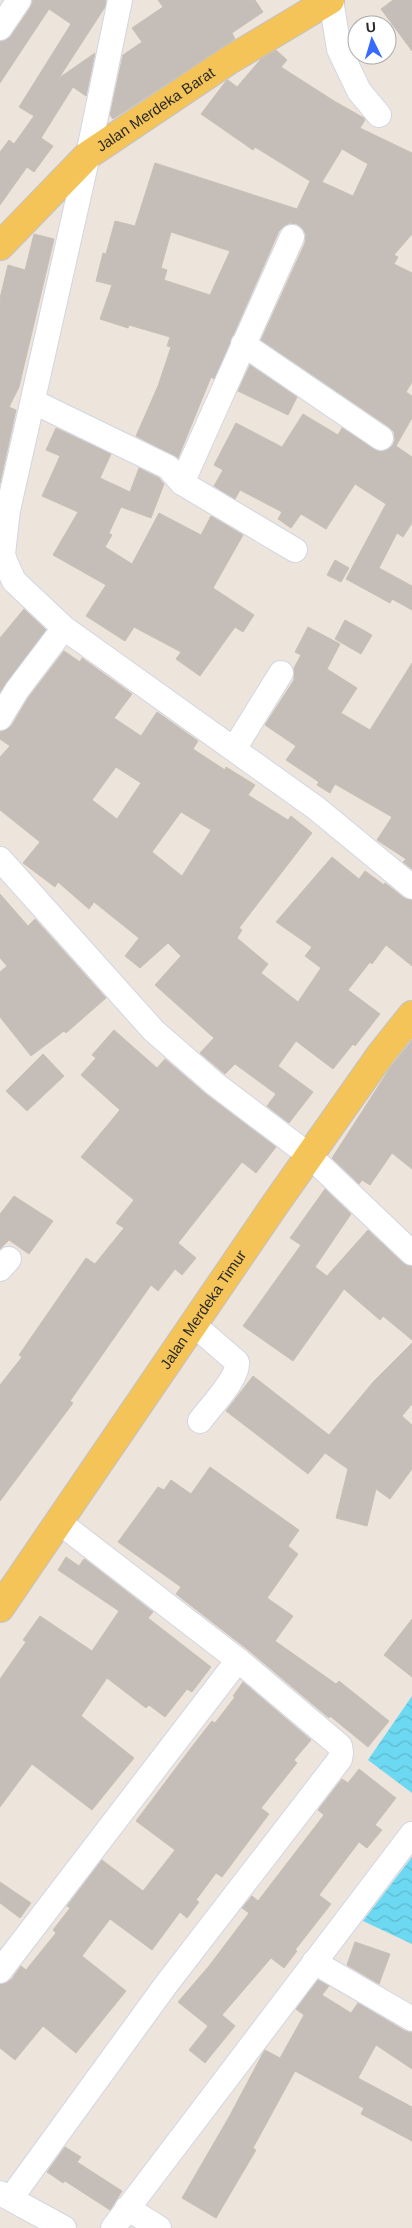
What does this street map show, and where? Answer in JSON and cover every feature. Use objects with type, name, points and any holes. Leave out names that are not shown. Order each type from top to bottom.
[{"type":"main road","name":"Jalan Merdeka Barat","points":[[0,246],[88,155],[228,61],[330,0]]},
{"type":"main road","name":"Jalan Merdeka Timur","points":[[0,1608],[193,1324],[381,1054],[412,1014]]},
{"type":"street","points":[[0,28],[19,0]]},
{"type":"street","points":[[135,0],[118,7],[34,402],[8,510],[1,554],[14,581],[64,628],[316,808],[412,887]]},
{"type":"street","points":[[330,0],[339,49],[358,91],[379,115]]},
{"type":"street","points":[[182,483],[227,386],[243,344],[292,236]]},
{"type":"street","points":[[243,344],[381,438]]},
{"type":"street","points":[[34,402],[168,467],[182,483],[295,550]]},
{"type":"street","points":[[0,718],[17,690],[64,628]]},
{"type":"street","points":[[234,749],[281,673]]},
{"type":"street","points":[[0,859],[154,1031],[216,1084],[310,1156],[412,1253]]},
{"type":"street","points":[[193,1324],[237,1362],[238,1368],[200,1421]]},
{"type":"street","points":[[59,1522],[238,1660],[340,1746],[341,1753],[340,1759],[5,2196],[64,2228]]},
{"type":"street","points":[[0,1971],[238,1660]]},
{"type":"street","points":[[113,2228],[412,1834]]},
{"type":"street","points":[[314,1962],[412,2019]]},
{"type":"street","points":[[127,2208],[159,2228]]},
{"type":"water","points":[[412,1696],[412,1793],[368,1760]]},
{"type":"water","points":[[412,1857],[412,1944],[363,1921]]},
{"type":"building","points":[[33,0],[106,0],[105,7],[59,78],[95,53],[86,96],[73,87],[41,138],[53,146],[34,172],[27,167],[0,205],[0,152],[9,140],[14,144],[34,116],[19,107],[71,24],[49,9],[0,83],[0,42],[11,36],[30,8]]},
{"type":"building","points":[[158,0],[255,0],[263,12],[232,33],[235,39],[113,119],[110,115],[123,55],[142,42],[132,28],[163,7]]},
{"type":"building","points":[[393,0],[412,0],[412,51],[397,31],[397,15],[385,15],[381,9]]},
{"type":"building","points":[[276,50],[287,60],[281,67],[364,118],[365,120],[360,128],[412,153],[412,234],[394,255],[398,257],[394,264],[412,273],[412,382],[406,392],[412,396],[412,418],[396,446],[412,457],[412,523],[403,537],[397,533],[379,568],[412,586],[412,610],[392,599],[390,603],[346,579],[386,504],[355,484],[326,529],[301,514],[291,528],[278,519],[282,512],[240,490],[235,499],[214,486],[223,470],[214,465],[236,423],[282,447],[303,414],[338,435],[342,428],[380,452],[387,450],[393,445],[395,440],[394,432],[389,427],[261,340],[305,243],[306,235],[303,229],[297,224],[290,223],[279,231],[214,379],[211,377],[178,458],[136,436],[158,386],[171,347],[167,346],[170,337],[129,325],[128,328],[100,319],[112,285],[96,281],[103,253],[106,254],[115,221],[135,226],[155,163],[297,209],[310,181],[255,147],[253,150],[201,114],[226,81],[228,80],[237,87],[261,59]],"holes":[[[342,149],[368,164],[353,196],[322,182]],[[171,232],[230,251],[210,295],[164,280],[167,270],[161,268]]]},
{"type":"building","points":[[34,234],[54,239],[19,387],[9,407],[16,410],[0,483],[0,298],[8,265],[25,270]]},
{"type":"building","points":[[250,365],[297,397],[288,415],[238,391]]},
{"type":"building","points":[[56,428],[111,454],[100,478],[130,492],[139,468],[159,478],[164,484],[151,518],[121,507],[109,533],[112,535],[105,547],[132,564],[159,513],[201,535],[211,516],[243,535],[213,588],[254,615],[243,632],[235,627],[200,676],[176,659],[181,652],[134,627],[125,641],[86,616],[106,585],[53,555],[78,512],[42,496],[60,456],[46,450]]},
{"type":"building","points":[[335,560],[349,568],[341,582],[327,575]]},
{"type":"building","points":[[24,609],[46,630],[0,692],[0,638]]},
{"type":"building","points":[[345,620],[372,635],[361,654],[335,639]]},
{"type":"building","points":[[308,627],[340,644],[327,669],[357,688],[341,713],[370,730],[412,663],[412,869],[403,862],[406,859],[377,840],[392,817],[335,784],[330,793],[317,785],[319,782],[286,760],[296,746],[265,725],[294,680],[294,668],[301,655],[295,652]]},
{"type":"building","points":[[64,651],[80,662],[82,658],[132,694],[114,718],[141,736],[157,712],[198,741],[193,749],[225,770],[226,767],[255,785],[248,795],[288,820],[291,816],[312,833],[239,928],[242,930],[237,938],[268,964],[261,973],[298,1002],[321,968],[305,956],[312,947],[276,922],[332,857],[359,879],[365,871],[384,885],[385,883],[404,898],[412,900],[412,966],[386,945],[372,964],[370,962],[348,990],[380,1014],[355,1046],[353,1044],[333,1069],[296,1041],[278,1066],[313,1092],[289,1123],[267,1106],[276,1094],[235,1064],[225,1074],[200,1053],[214,1038],[155,985],[181,956],[168,943],[140,968],[125,956],[139,938],[94,902],[89,909],[58,882],[55,887],[23,863],[40,842],[0,810],[0,757],[10,746],[0,739],[0,732],[12,725],[28,698]],"holes":[[[116,767],[141,783],[117,819],[92,800]],[[181,812],[211,830],[182,876],[152,852]]]},
{"type":"building","points":[[0,894],[28,926],[35,919],[106,998],[66,1033],[64,1031],[31,1056],[0,1017],[0,972],[7,966],[0,958]]},
{"type":"building","points":[[114,1030],[157,1068],[165,1059],[207,1095],[276,1147],[256,1173],[242,1162],[178,1243],[196,1258],[182,1275],[175,1269],[158,1291],[151,1285],[70,1401],[73,1403],[0,1501],[0,1385],[22,1357],[19,1355],[86,1258],[95,1264],[124,1228],[116,1223],[134,1200],[81,1157],[120,1110],[81,1075],[96,1058],[92,1055]]},
{"type":"building","points":[[412,1040],[412,1169],[392,1153],[370,1185],[362,1180],[359,1184],[332,1158],[392,1065]]},
{"type":"building","points":[[43,1054],[64,1076],[27,1111],[6,1091]]},
{"type":"building","points":[[325,1189],[351,1214],[315,1267],[327,1276],[368,1230],[403,1263],[412,1266],[412,1340],[383,1316],[380,1320],[344,1289],[293,1361],[243,1326],[301,1245],[290,1238]]},
{"type":"building","points":[[14,1196],[53,1221],[29,1254],[9,1240],[0,1249],[0,1214]]},
{"type":"building","points":[[412,1343],[412,1404],[402,1416],[412,1425],[412,1469],[390,1499],[376,1489],[367,1526],[336,1518],[348,1469],[325,1453],[308,1474],[226,1411],[253,1376],[329,1435],[374,1381]]},
{"type":"building","points":[[210,1467],[299,1530],[288,1546],[298,1554],[267,1598],[293,1616],[275,1641],[336,1684],[339,1681],[389,1721],[368,1747],[330,1716],[329,1718],[247,1649],[176,1594],[181,1587],[118,1542],[158,1487],[164,1490],[171,1480],[191,1494]]},
{"type":"building","points":[[66,1557],[79,1566],[84,1559],[86,1560],[153,1612],[148,1618],[211,1667],[192,1692],[187,1689],[165,1717],[149,1705],[146,1708],[107,1678],[81,1716],[134,1758],[92,1810],[32,1764],[0,1807],[0,1679],[26,1642],[23,1640],[40,1616],[92,1651],[119,1611],[58,1570]]},
{"type":"building","points":[[412,1619],[412,1677],[384,1655]]},
{"type":"building","points":[[243,1682],[311,1740],[294,1760],[297,1763],[261,1808],[269,1814],[222,1877],[216,1873],[196,1900],[199,1902],[187,1918],[180,1912],[152,1950],[110,1919],[82,1956],[126,1991],[76,2053],[43,2026],[15,2060],[0,2048],[0,1984],[11,1980],[21,1966],[26,1970],[56,1933],[53,1930],[70,1908],[67,1906],[102,1860],[143,1891],[175,1850],[136,1821],[212,1721],[215,1723],[235,1697],[233,1696]]},
{"type":"building","points":[[359,1769],[396,1798],[375,1825],[382,1830],[367,1848],[359,1842],[319,1895],[331,1904],[295,1950],[297,1951],[284,1968],[271,1958],[222,2015],[235,2026],[205,2063],[189,2050],[208,2026],[178,2002],[209,1966],[249,1913],[242,1908],[252,1896],[258,1901],[324,1815],[318,1810],[342,1779],[348,1783]]},
{"type":"building","points":[[0,1882],[31,1903],[20,1918],[0,1903]]},
{"type":"building","points":[[355,1942],[390,1954],[379,1984],[347,1965]]},
{"type":"building","points":[[318,1980],[329,1986],[322,1995],[351,2013],[358,2003],[405,2031],[412,2033],[412,2069],[376,2045],[358,2078],[412,2107],[412,2141],[361,2114],[364,2108],[295,2071],[253,2148],[256,2150],[216,2218],[182,2198],[265,2050],[280,2058],[304,2015],[296,2009]]},
{"type":"building","points":[[65,2147],[81,2157],[77,2162],[122,2191],[110,2210],[65,2181],[63,2183],[47,2172]]}]
